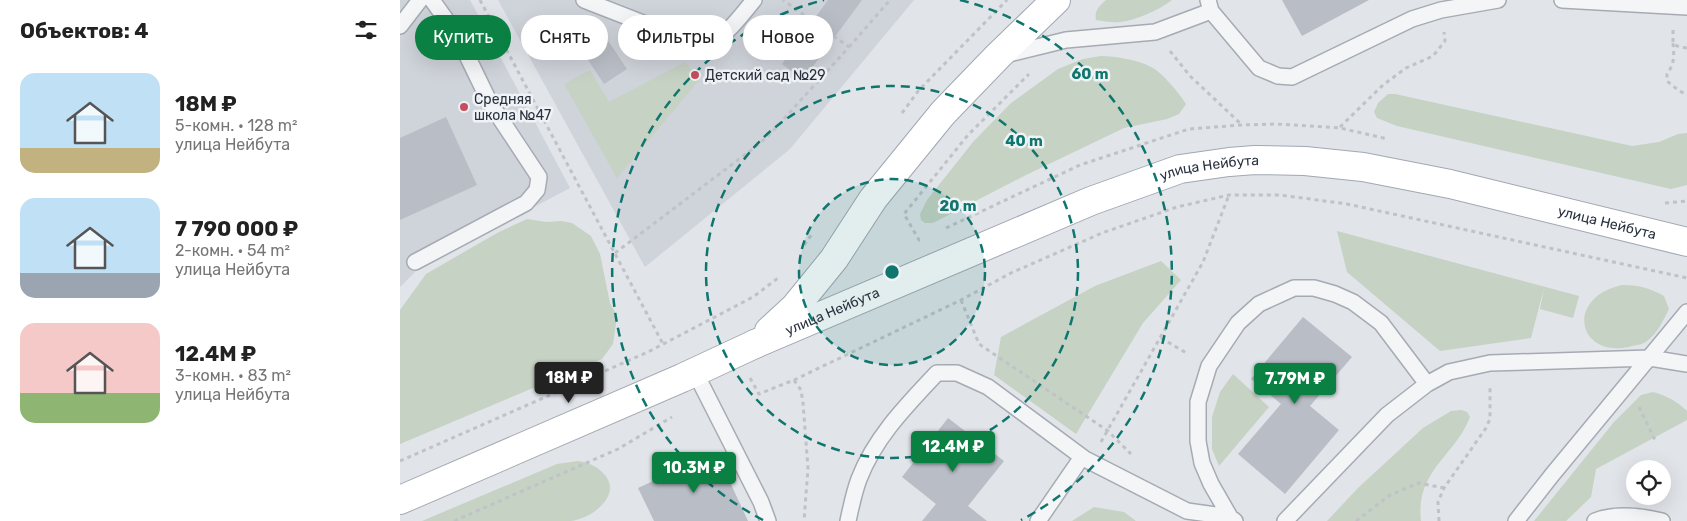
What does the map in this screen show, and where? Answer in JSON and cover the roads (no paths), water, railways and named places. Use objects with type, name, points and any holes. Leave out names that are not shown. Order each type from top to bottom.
[{"type":"main road","name":"улица Нейбута","points":[[756,344],[795,307],[834,258],[873,199],[943,113],[1056,0]]},
{"type":"main road","name":"улица Нейбута","points":[[400,500],[756,344],[1091,202],[1180,169],[1255,160],[1305,161],[1364,167],[1450,184],[1687,242]]},
{"type":"lane","points":[[400,26],[420,0]]},
{"type":"lane","points":[[415,262],[526,203],[537,190],[539,177],[490,103],[457,35],[432,0]]},
{"type":"lane","points":[[584,0],[689,41],[706,43],[717,39],[731,27],[754,0]]},
{"type":"lane","points":[[998,56],[1066,40],[1155,32],[1209,5],[1259,68],[1278,76],[1292,76],[1412,19],[1440,10],[1498,0]]},
{"type":"lane","points":[[1562,0],[1687,6]]},
{"type":"lane","points":[[1232,519],[1211,484],[1202,463],[1198,441],[1198,402],[1210,366],[1238,323],[1259,304],[1294,288],[1314,288],[1353,302],[1380,323],[1427,384]]},
{"type":"lane","points":[[1516,521],[1687,312]]},
{"type":"lane","points":[[1284,521],[1387,415],[1427,384],[1449,372],[1490,363],[1650,358],[1687,364]]},
{"type":"lane","points":[[695,372],[706,397],[761,502],[768,521]]},
{"type":"lane","points":[[848,521],[859,479],[879,440],[906,406],[938,373],[957,373],[988,387],[1086,460],[1187,511],[1232,519]]},
{"type":"lane","points":[[1038,521],[1086,460]]},
{"type":"lane","points":[[1595,521],[1605,517],[1646,517],[1662,521]]},
{"type":"place","name":"Детский сад №29","points":[[695,75]]},
{"type":"place","name":"Средняя школа №47","points":[[464,107]]}]
